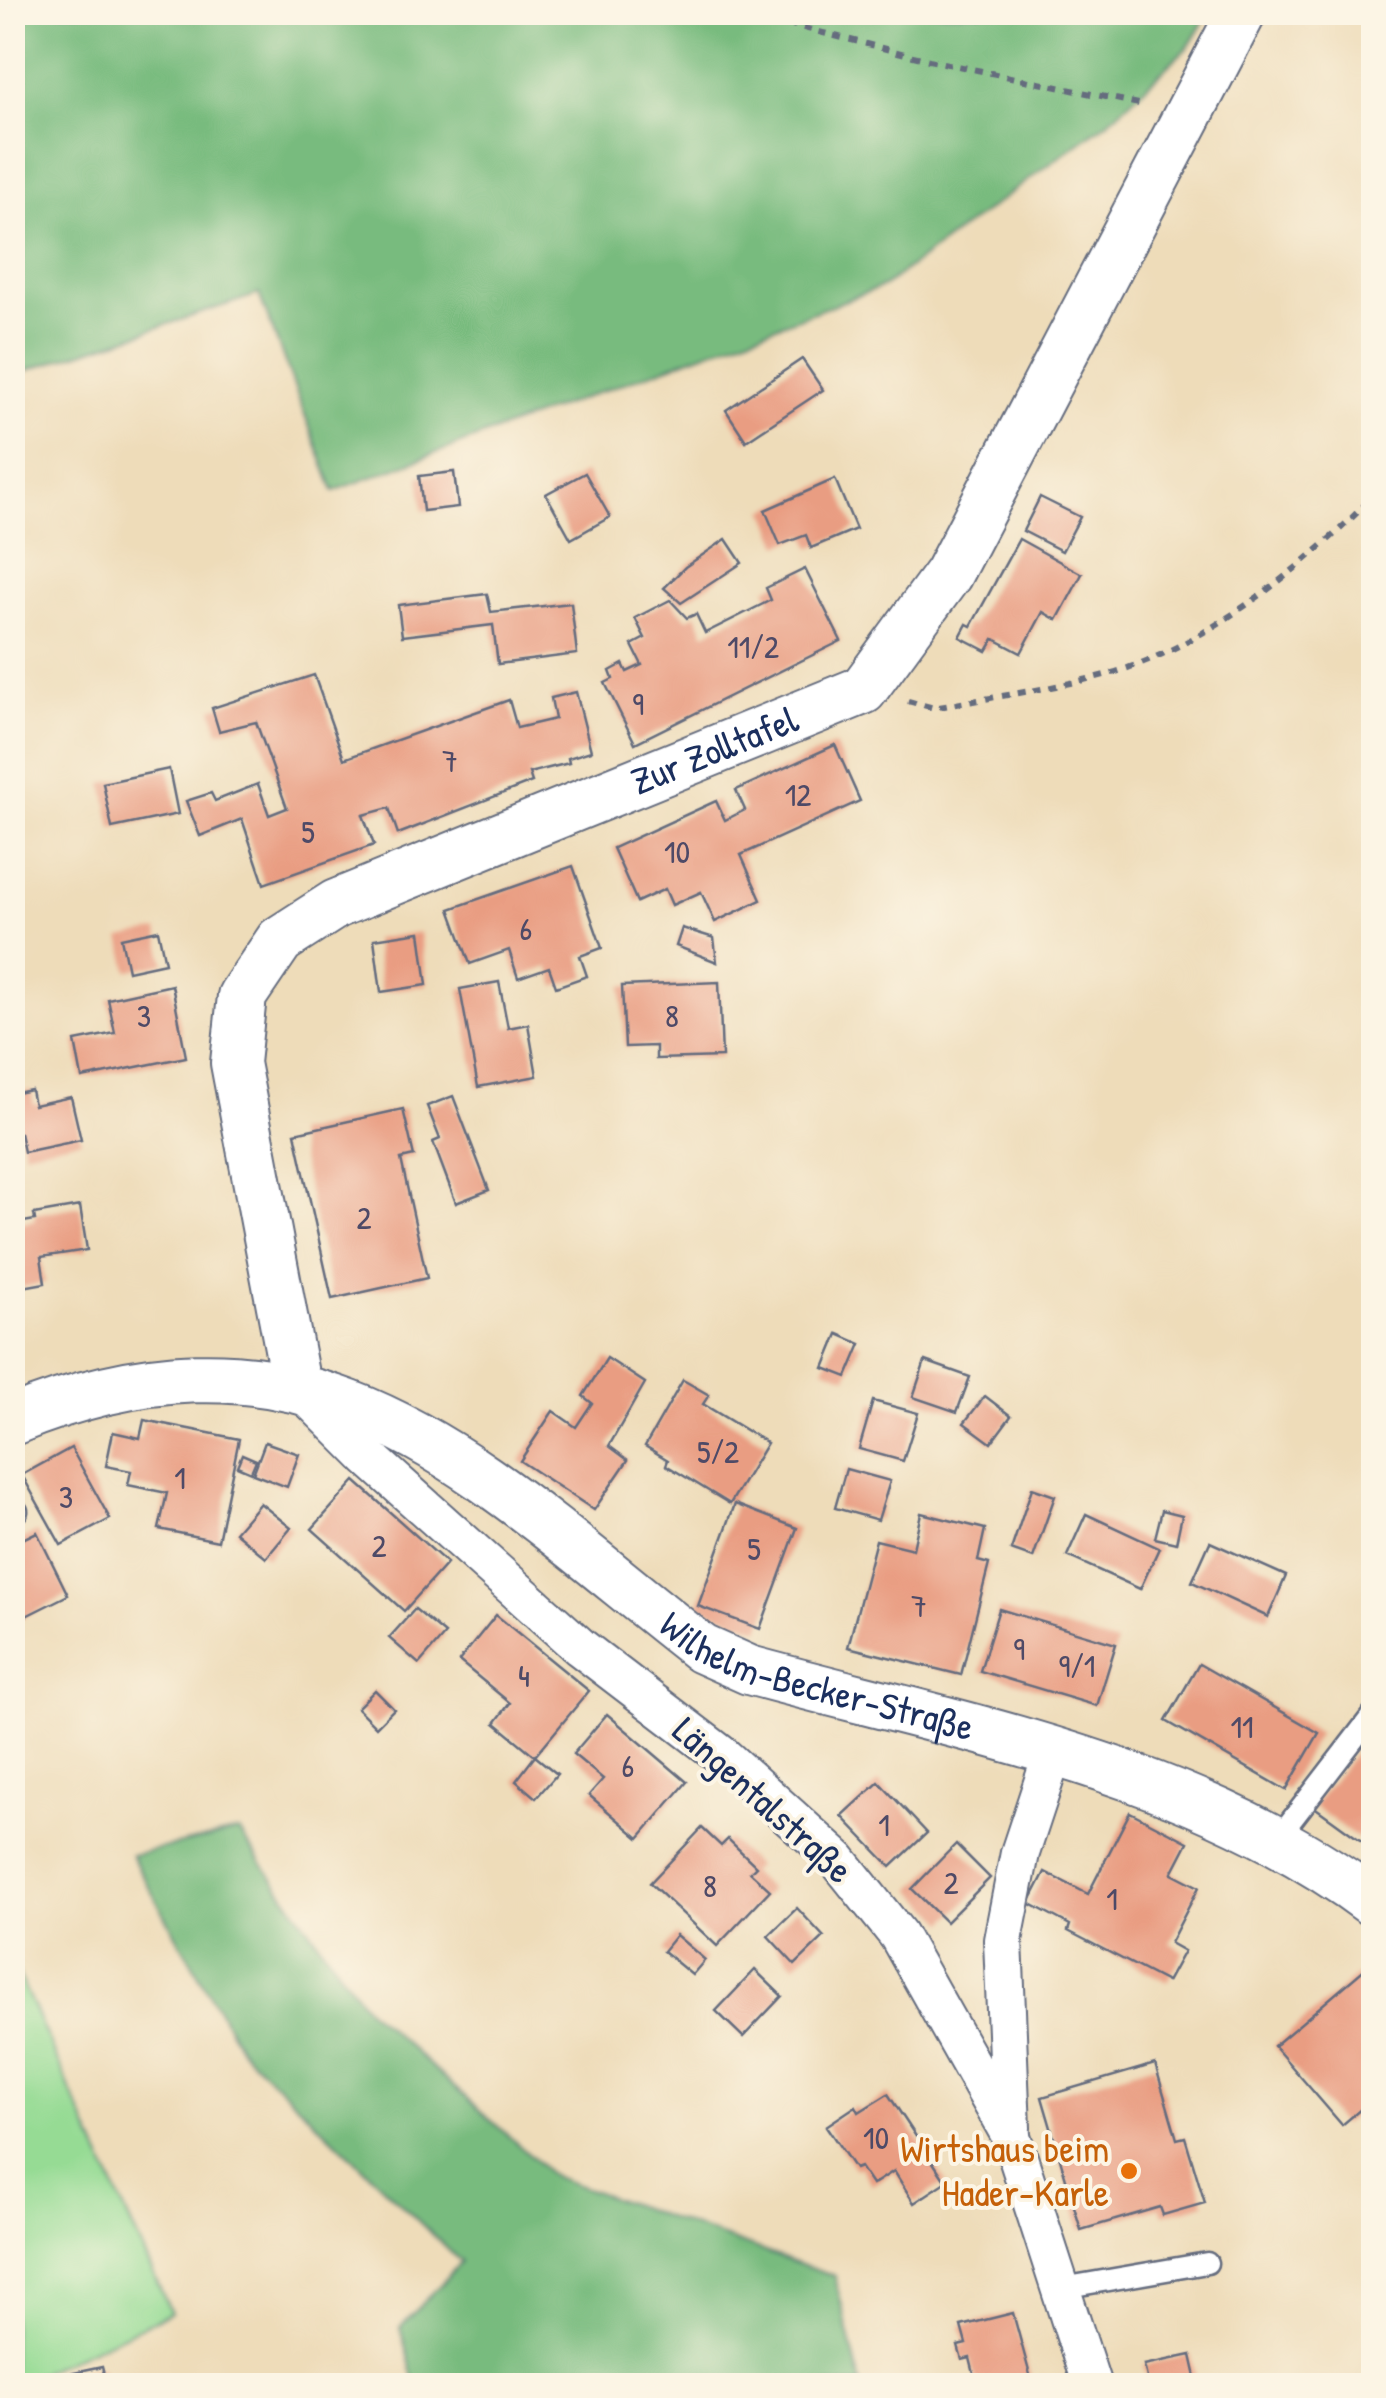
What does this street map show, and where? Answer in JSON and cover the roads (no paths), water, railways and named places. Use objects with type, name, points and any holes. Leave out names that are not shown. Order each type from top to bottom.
[{"type":"street","name":"Zur Zolltafel","points":[[296,1385],[236,1064],[242,996],[280,940],[336,904],[863,690],[948,574],[1242,12]]},
{"type":"street","name":"Wilhelm-Becker-Straße","points":[[12,1420],[126,1385],[224,1376],[296,1385],[354,1403],[437,1445],[702,1649],[749,1670],[1156,1785],[1277,1838],[1374,1903]]},
{"type":"street","name":"Längentalstraße","points":[[296,1385],[368,1457],[580,1647],[724,1757],[838,1859],[898,1935],[1011,2136],[1092,2386]]},
{"type":"street","points":[[1011,2136],[1003,1940],[1020,1853],[1053,1753]]},
{"type":"lane","points":[[1277,1838],[1374,1713]]},
{"type":"lane","points":[[1062,2288],[1207,2262]]},
{"type":"place","name":"Wirtshaus beim Hader-Karle","points":[[1129,2171]]}]
